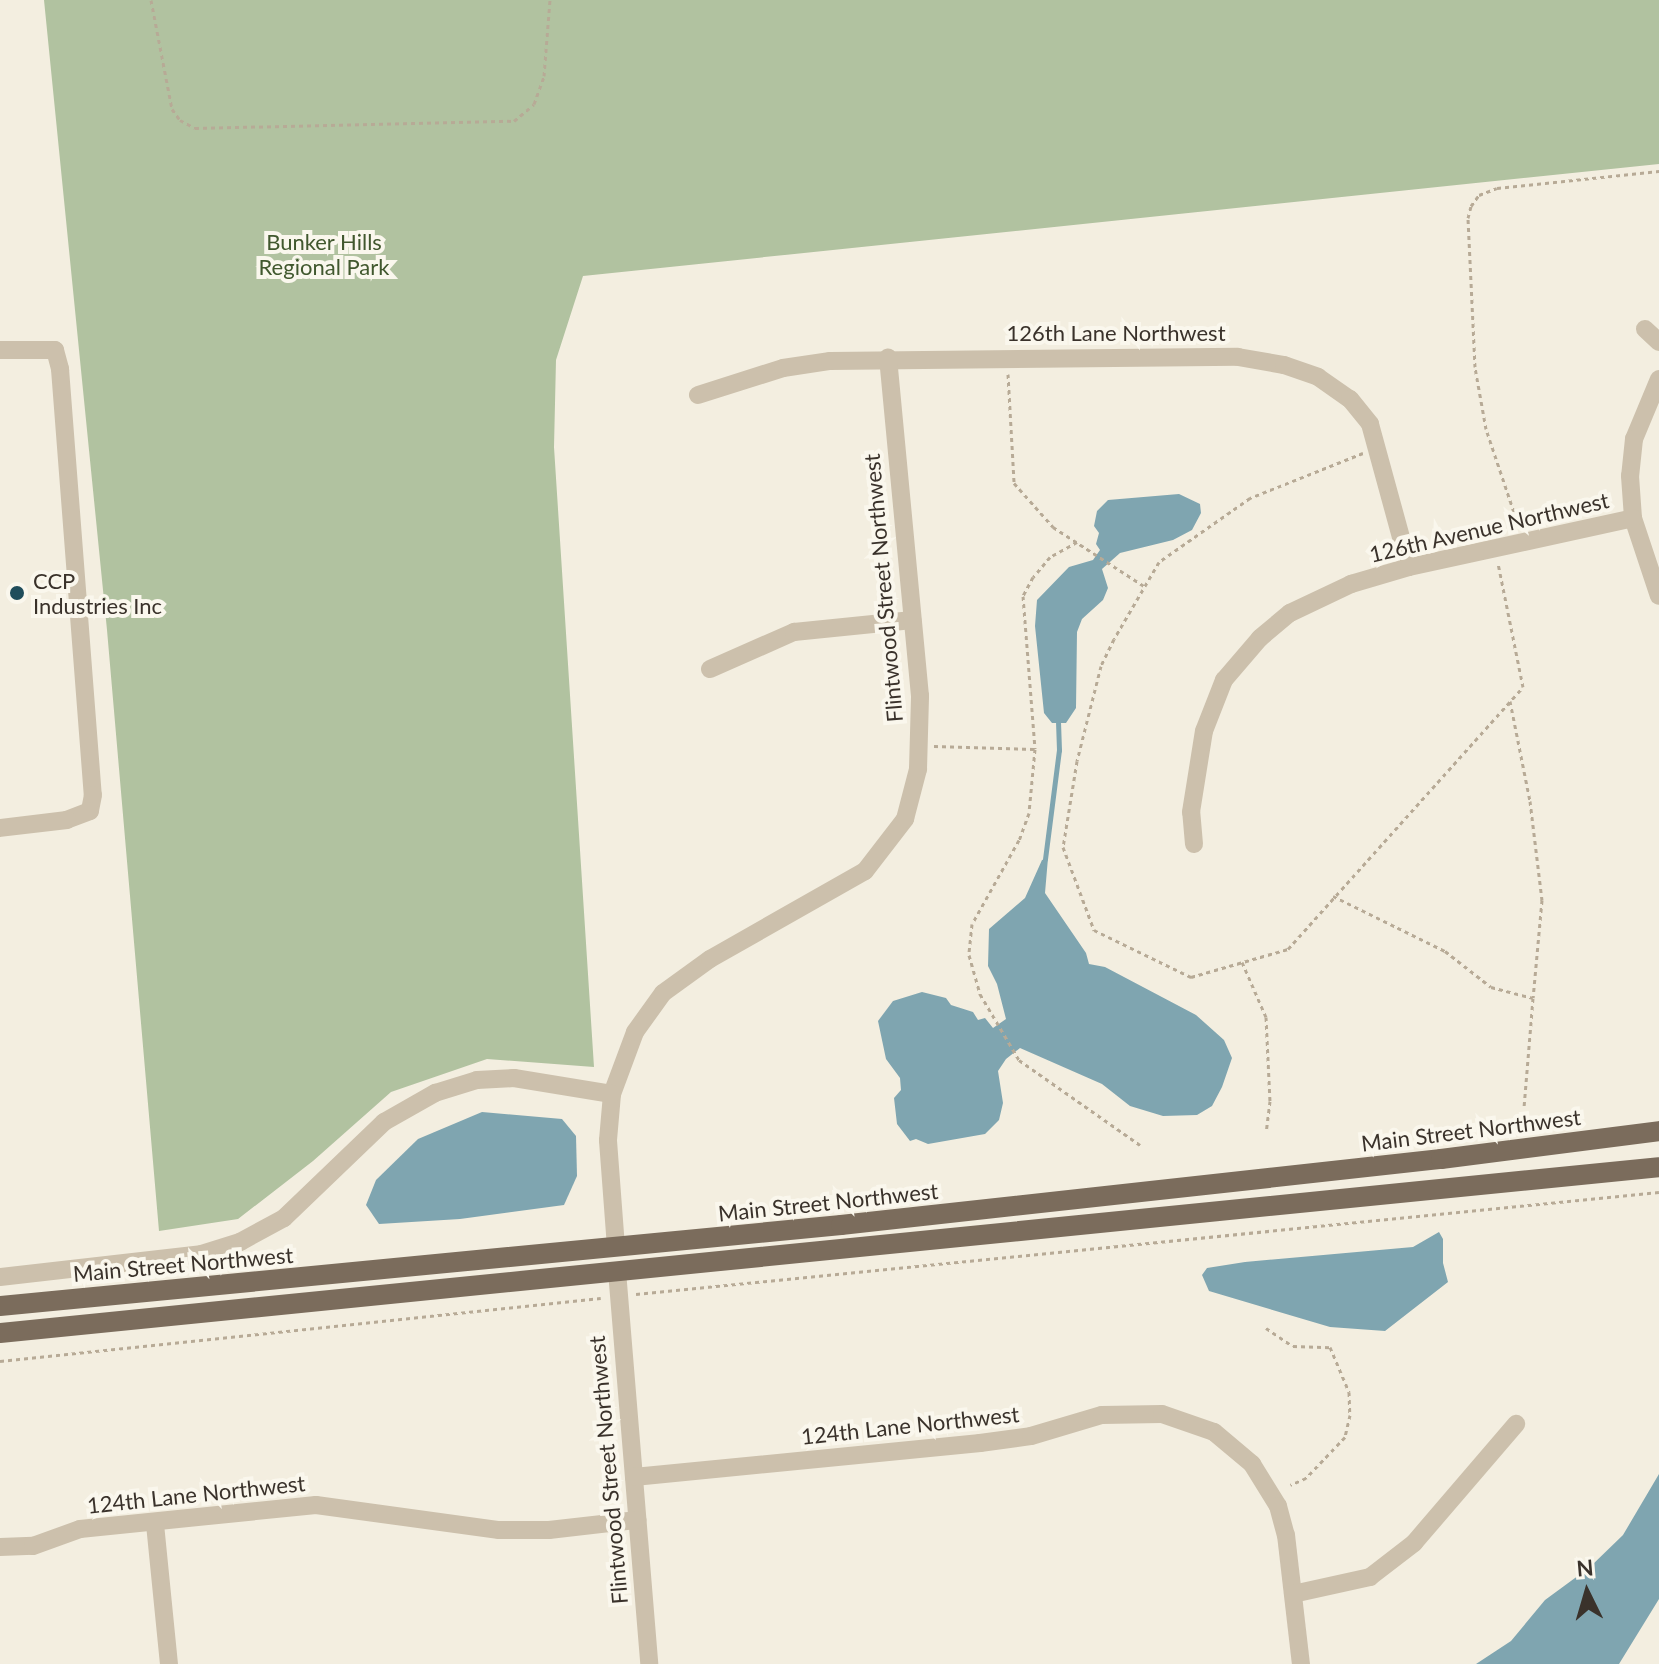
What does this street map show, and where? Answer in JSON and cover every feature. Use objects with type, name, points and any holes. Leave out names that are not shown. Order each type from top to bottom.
[{"type":"main road","name":"Main Street Northwest","points":[[0,1306],[616,1247],[1394,1165],[1659,1131]]},
{"type":"main road","points":[[0,1333],[1659,1167]]},
{"type":"street","points":[[0,350],[55,350],[60,369],[93,795],[90,811],[67,820],[0,828]]},
{"type":"street","name":"126th Lane Northwest","points":[[698,395],[783,368],[888,358],[1238,357],[1284,365],[1318,377],[1350,399],[1370,424],[1409,567]]},
{"type":"street","name":"Flintwood Street Northwest","points":[[616,1247],[608,1140],[612,1094],[635,1032],[663,993],[710,959],[865,871],[905,819],[918,769],[920,696],[888,358]]},
{"type":"street","points":[[1659,379],[1634,439],[1630,476],[1633,518],[1659,596]]},
{"type":"street","name":"126th Avenue Northwest","points":[[1194,844],[1191,812],[1204,731],[1224,680],[1260,638],[1290,613],[1351,584],[1409,567],[1633,518]]},
{"type":"street","points":[[710,669],[794,632],[912,620]]},
{"type":"street","points":[[0,1277],[201,1254],[240,1242],[284,1218],[384,1122],[435,1093],[477,1080],[514,1078],[612,1094]]},
{"type":"street","name":"Flintwood Street Northwest","points":[[617,1271],[649,1664]]},
{"type":"street","name":"124th Lane Northwest","points":[[634,1477],[980,1443],[1031,1436],[1102,1415],[1162,1414],[1214,1432],[1252,1464],[1278,1506],[1286,1535],[1301,1664]]},
{"type":"street","points":[[1293,1594],[1370,1577],[1414,1543],[1516,1424]]},
{"type":"street","name":"124th Lane Northwest","points":[[0,1547],[33,1546],[80,1529],[155,1524],[316,1505],[499,1530],[549,1530],[637,1520]]},
{"type":"street","points":[[155,1524],[169,1664]]},
{"type":"path","points":[[151,0],[172,109],[180,120],[195,128],[514,121],[534,104],[544,76],[550,0]]},
{"type":"path","points":[[1525,542],[1503,489],[1486,429],[1475,367],[1468,218],[1471,206],[1479,195],[1497,188],[1659,171]]},
{"type":"path","points":[[1007,358],[1014,483],[1053,527],[1145,587]]},
{"type":"path","points":[[1377,447],[1250,498],[1159,562],[1101,666],[1077,761],[1063,847],[1094,930],[1191,977],[1288,949],[1523,687],[1495,548]]},
{"type":"path","points":[[1077,542],[1050,557],[1033,577],[1023,596],[1035,749],[1029,813],[1019,840],[972,924],[969,940],[974,977],[1019,1060],[1140,1145]]},
{"type":"path","points":[[1510,701],[1530,801],[1542,900],[1524,1108]]},
{"type":"path","points":[[918,746],[1035,749]]},
{"type":"path","points":[[1333,896],[1445,951],[1491,987],[1533,998]]},
{"type":"path","points":[[1242,962],[1266,1017],[1270,1101],[1266,1132]]},
{"type":"path","points":[[0,1361],[1659,1192]]},
{"type":"path","points":[[1266,1328],[1293,1346],[1330,1347],[1349,1392],[1350,1415],[1345,1437],[1306,1478],[1290,1485]]},
{"type":"green space","name":"Bunker Hills Regional Park","points":[[44,0],[1659,0],[1659,164],[583,276],[556,360],[554,447],[594,1067],[487,1059],[391,1092],[313,1161],[238,1219],[159,1231],[107,630]]},
{"type":"water","points":[[1179,494],[1200,504],[1201,513],[1192,530],[1173,540],[1120,553],[1102,569],[1108,588],[1103,600],[1082,619],[1077,632],[1076,708],[1066,723],[1052,723],[1044,713],[1035,626],[1037,600],[1069,567],[1093,560],[1100,550],[1096,544],[1099,533],[1094,526],[1097,511],[1108,500]]},
{"type":"water","points":[[1048,858],[1045,893],[1086,953],[1089,964],[1105,967],[1196,1015],[1224,1040],[1232,1058],[1222,1087],[1212,1106],[1197,1115],[1163,1116],[1130,1106],[1102,1084],[1020,1048],[1006,1059],[998,1071],[1003,1103],[999,1120],[985,1134],[928,1144],[916,1139],[910,1141],[897,1124],[894,1098],[901,1090],[900,1078],[886,1059],[878,1021],[893,1001],[922,992],[946,998],[951,1005],[973,1012],[978,1020],[985,1018],[993,1028],[1006,1019],[997,984],[988,966],[989,929],[1025,898],[1042,860]]},
{"type":"water","points":[[482,1112],[562,1119],[576,1136],[577,1176],[564,1205],[460,1219],[379,1224],[366,1205],[376,1180],[418,1139]]},
{"type":"water","points":[[1439,1232],[1443,1239],[1443,1263],[1448,1282],[1385,1331],[1330,1327],[1209,1291],[1202,1275],[1207,1268],[1245,1262],[1413,1247]]},
{"type":"water","points":[[1659,1474],[1659,1599],[1619,1664],[1476,1664],[1511,1641],[1545,1600],[1590,1567],[1623,1535]]},
{"type":"waterway","points":[[1045,859],[1059,750],[1058,723]]},
{"type":"place","name":"CCP Industries Inc","points":[[17,593]]}]
